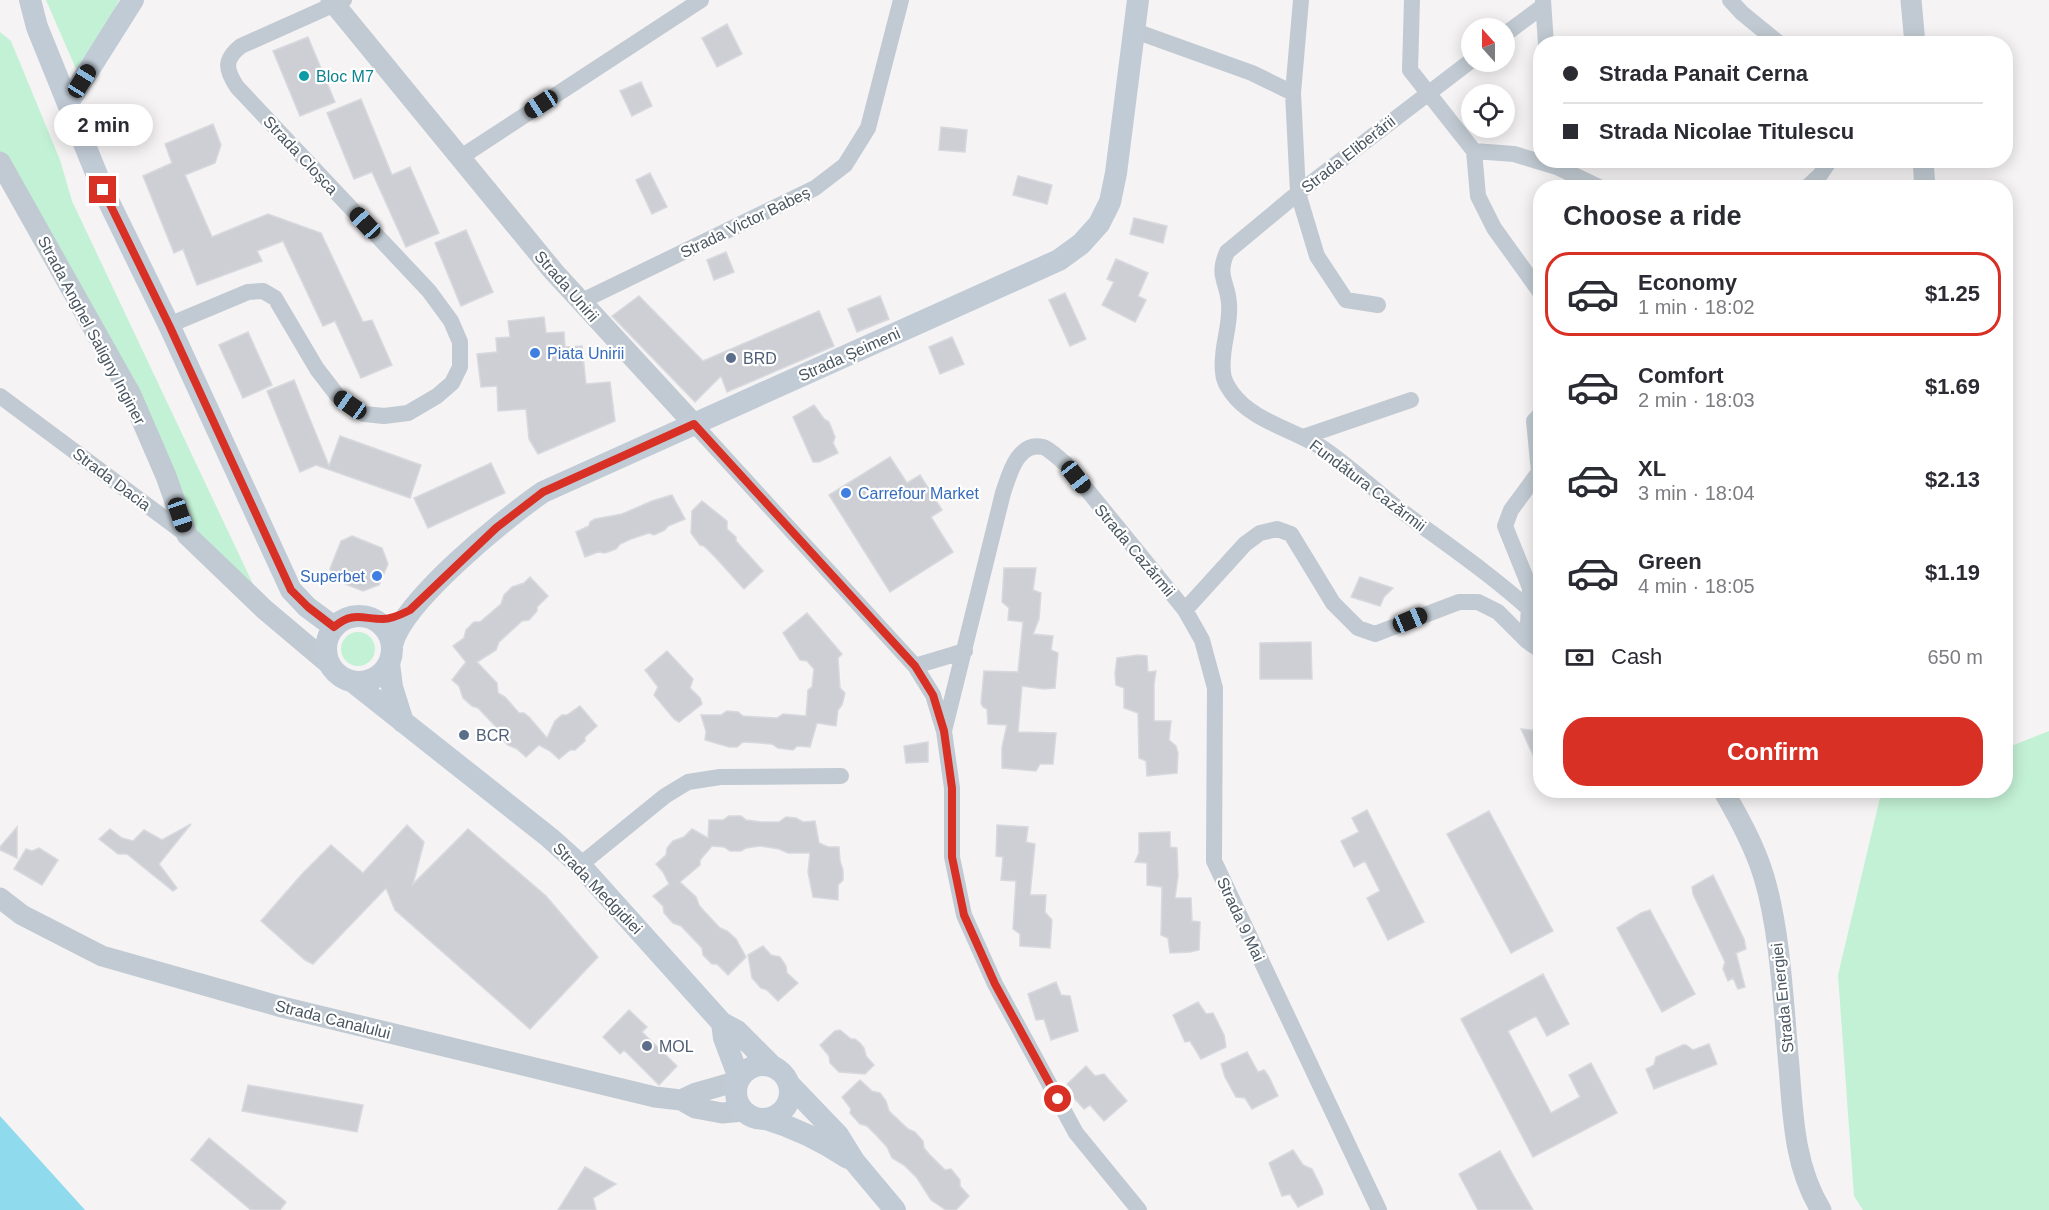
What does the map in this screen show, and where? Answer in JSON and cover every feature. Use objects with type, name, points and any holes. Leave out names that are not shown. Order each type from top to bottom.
[{"type":"main road","points":[[17,0],[37,27]]},
{"type":"main road","points":[[30,0],[37,27],[103,190],[169,325],[291,590],[334,627]]},
{"type":"main road","points":[[68,103],[134,0]]},
{"type":"main road","name":"Strada Șeimeni","points":[[390,654],[398,629],[410,610],[496,528],[543,492],[1059,260],[1081,244],[1099,224],[1110,202],[1116,172],[1138,0]]},
{"type":"main road","name":"Strada Șeimeni","points":[[369,618],[385,619],[410,610]]},
{"type":"main road","points":[[390,654],[383,672],[374,679],[353,682],[343,679],[334,672],[328,663],[326,644],[334,627],[350,617],[369,618],[385,628],[390,654],[396,704],[403,722]]},
{"type":"main road","name":"Strada Medgidiei","points":[[353,682],[550,838],[580,865],[722,1023],[738,1031],[771,1065]]},
{"type":"main road","name":"Strada Medgidiei","points":[[722,1023],[724,1038],[738,1079]]},
{"type":"main road","points":[[789,1084],[790,1092],[786,1107],[774,1117],[766,1119],[758,1119],[744,1111],[736,1097],[738,1079],[753,1066],[771,1065],[783,1072],[789,1084],[838,1135],[854,1161],[895,1210]]},
{"type":"main road","points":[[766,1119],[795,1128],[854,1161]]},
{"type":"street","points":[[461,157],[701,0]]},
{"type":"street","name":"Strada Victor Babeș","points":[[580,302],[815,188],[845,165],[868,128],[901,0]]},
{"type":"street","points":[[1301,0],[1293,93],[1298,193],[1317,256],[1346,300],[1378,305]]},
{"type":"street","points":[[1412,0],[1410,70],[1474,152],[1478,196],[1494,228],[1533,282]]},
{"type":"street","points":[[1730,0],[1770,36]]},
{"type":"street","points":[[1911,0],[1914,36]]},
{"type":"street","name":"Strada Unirii","points":[[337,2],[580,302],[915,666],[933,695],[944,731]]},
{"type":"street","name":"Strada Cloșca","points":[[169,325],[248,292],[263,291],[275,298],[317,369],[337,395],[364,414],[384,416],[408,413],[437,396],[452,383],[460,367],[460,342],[451,321],[429,291],[237,87],[230,76],[227,64],[232,53],[242,46],[337,2]]},
{"type":"street","points":[[1515,26],[1543,3]]},
{"type":"street","points":[[1543,3],[1545,36]]},
{"type":"street","points":[[1135,31],[1252,73],[1293,93]]},
{"type":"street","name":"Strada Eliberării","points":[[1227,252],[1298,193],[1461,68]]},
{"type":"street","points":[[1474,152],[1514,154],[1533,159]]},
{"type":"street","name":"Strada Anghel Saligny Inginer","points":[[0,162],[131,396],[166,476],[187,535]]},
{"type":"street","points":[[1564,168],[1586,180]]},
{"type":"street","points":[[1815,180],[1825,168]]},
{"type":"street","name":"Fundătura Cazărmii","points":[[1227,252],[1222,263],[1222,280],[1229,302],[1229,324],[1222,357],[1222,374],[1227,385],[1248,410],[1303,437],[1352,469],[1395,506],[1504,587],[1528,609]]},
{"type":"street","name":"Strada Dacia","points":[[0,396],[187,535],[264,609],[328,663]]},
{"type":"street","points":[[1303,437],[1412,400]]},
{"type":"street","name":"Strada Cazărmii","points":[[944,731],[1003,493],[1012,467],[1022,452],[1035,447],[1045,447],[1066,464],[1185,610],[1245,544],[1260,533],[1278,529],[1291,534],[1333,603],[1358,628],[1375,634],[1459,602],[1478,602],[1498,612],[1533,645]]},
{"type":"street","points":[[1533,480],[1511,510],[1504,526],[1530,588],[1528,609],[1533,640]]},
{"type":"street","name":"Strada 9 Mai","points":[[1185,610],[1202,640],[1215,688],[1214,861],[1379,1210]]},
{"type":"street","points":[[915,666],[964,651]]},
{"type":"street","points":[[944,731],[952,788],[952,857],[964,915],[995,984],[1076,1133],[1139,1210]]},
{"type":"street","points":[[580,865],[665,796],[688,782],[720,777],[841,776]]},
{"type":"street","name":"Strada Energiei","points":[[1727,798],[1750,842],[1764,877],[1770,903],[1782,980],[1795,1137],[1803,1169],[1821,1210]]},
{"type":"street","name":"Strada Canalului","points":[[0,898],[22,915],[102,956],[301,1011],[656,1097],[681,1100],[694,1108],[722,1113],[744,1111]]},
{"type":"street","name":"Strada Canalului","points":[[681,1100],[738,1079]]},
{"type":"green space","points":[[46,0],[119,0],[76,69]]},
{"type":"green space","points":[[0,32],[11,41],[60,160],[72,201],[269,618],[183,522],[92,335],[0,164]]},
{"type":"green space","points":[[358,632],[370,637],[375,649],[370,661],[358,666],[346,661],[341,649],[346,637]]},
{"type":"green space","points":[[2049,731],[2049,1210],[1863,1210],[1854,1196],[1838,975],[1880,798],[2013,798],[2013,745]]},
{"type":"water","points":[[0,1116],[85,1210],[0,1210]]},
{"type":"building","points":[[727,24],[742,54],[717,67],[702,38]]},
{"type":"building","name":"Bloc M7","points":[[308,37],[335,102],[300,116],[273,51]]},
{"type":"building","points":[[641,82],[652,106],[632,116],[620,91]]},
{"type":"building","points":[[361,99],[392,175],[410,167],[439,233],[406,247],[372,172],[354,179],[327,113]]},
{"type":"building","points":[[213,124],[221,145],[215,163],[185,175],[212,237],[268,214],[321,233],[363,322],[372,320],[392,365],[361,378],[335,321],[323,326],[283,241],[257,251],[262,261],[197,285],[183,249],[174,253],[143,176],[172,163],[165,144]]},
{"type":"building","points":[[941,127],[967,130],[965,152],[939,150]]},
{"type":"building","points":[[650,173],[667,207],[652,214],[636,180]]},
{"type":"building","points":[[1018,176],[1052,185],[1047,204],[1013,195]]},
{"type":"building","points":[[1134,218],[1167,226],[1163,243],[1130,234]]},
{"type":"building","points":[[466,230],[493,292],[461,306],[435,243]]},
{"type":"building","points":[[726,252],[734,272],[714,280],[707,260]]},
{"type":"building","points":[[1116,259],[1148,273],[1138,296],[1146,300],[1135,322],[1102,305],[1114,282],[1107,279]]},
{"type":"building","points":[[1065,293],[1086,339],[1070,346],[1049,300]]},
{"type":"building","points":[[639,296],[703,361],[819,311],[834,346],[727,392],[721,376],[695,402],[612,316]]},
{"type":"building","points":[[880,296],[889,319],[857,332],[848,309]]},
{"type":"building","points":[[544,317],[546,333],[564,332],[565,347],[582,346],[586,384],[610,382],[615,421],[538,454],[529,439],[526,409],[498,411],[497,386],[481,387],[477,354],[497,352],[496,338],[510,337],[508,321]]},
{"type":"building","points":[[248,332],[272,385],[243,398],[219,345]]},
{"type":"building","points":[[952,337],[964,364],[940,374],[929,347]]},
{"type":"building","points":[[294,380],[329,466],[340,436],[421,465],[410,498],[316,465],[300,472],[267,391]]},
{"type":"building","points":[[814,405],[829,422],[835,437],[833,443],[838,453],[819,462],[813,462],[793,417]]},
{"type":"building","points":[[890,457],[907,483],[920,475],[942,510],[931,517],[953,552],[890,592],[829,495]]},
{"type":"building","points":[[491,463],[505,493],[428,528],[414,498]]},
{"type":"building","points":[[672,495],[685,519],[654,535],[649,533],[620,544],[616,549],[585,557],[576,532],[589,526],[590,522],[622,514]]},
{"type":"building","points":[[702,501],[727,521],[727,529],[763,571],[744,589],[691,533],[692,511]]},
{"type":"building","points":[[352,536],[382,548],[388,564],[379,585],[363,591],[337,581],[330,569],[341,541]]},
{"type":"building","points":[[1004,568],[1036,568],[1033,590],[1041,593],[1039,619],[1033,634],[1053,636],[1051,650],[1058,653],[1055,688],[1022,686],[1018,732],[1056,733],[1053,764],[1040,764],[1036,771],[1002,768],[1002,747],[1007,725],[988,724],[987,709],[981,703],[984,671],[1018,672],[1023,622],[1008,620],[1009,608],[1002,602]]},
{"type":"building","points":[[530,577],[548,596],[529,620],[522,621],[499,642],[496,650],[477,662],[497,683],[498,693],[505,697],[519,713],[524,713],[529,717],[547,738],[555,721],[580,706],[597,726],[575,750],[570,750],[559,759],[539,745],[526,757],[508,745],[499,736],[500,731],[478,708],[463,698],[459,686],[452,680],[466,662],[453,646],[464,638],[466,630],[474,622],[480,622],[501,604],[504,595],[512,587],[524,583]]},
{"type":"building","points":[[1360,577],[1393,588],[1384,597],[1380,606],[1351,597]]},
{"type":"building","points":[[807,613],[842,654],[838,658],[840,688],[845,693],[838,710],[836,726],[817,723],[810,747],[797,746],[793,750],[778,748],[772,744],[743,742],[737,747],[729,747],[705,740],[706,731],[701,715],[721,715],[727,711],[757,717],[777,718],[783,714],[806,716],[808,690],[812,687],[814,669],[807,661],[800,660],[783,633]]},
{"type":"building","points":[[1311,642],[1312,679],[1260,679],[1260,643]]},
{"type":"building","points":[[667,651],[693,679],[690,688],[700,698],[702,704],[679,722],[654,695],[658,687],[645,670]]},
{"type":"building","points":[[1147,656],[1148,672],[1156,671],[1154,721],[1171,721],[1169,740],[1176,746],[1178,753],[1177,773],[1147,776],[1146,761],[1139,758],[1138,713],[1124,708],[1124,688],[1116,685],[1115,674],[1117,658]]},
{"type":"building","points":[[1521,729],[1533,730],[1533,755]]},
{"type":"building","points":[[928,742],[928,762],[906,763],[904,746]]},
{"type":"building","points":[[1367,810],[1424,922],[1388,940],[1367,898],[1380,891],[1365,861],[1354,867],[1341,841],[1359,832],[1352,818]]},
{"type":"building","points":[[1489,811],[1553,931],[1511,953],[1447,834]]},
{"type":"building","points":[[729,816],[741,816],[746,820],[762,822],[779,822],[786,817],[796,818],[803,822],[815,821],[819,843],[828,847],[839,847],[843,880],[838,885],[838,900],[813,897],[808,872],[810,853],[788,853],[760,846],[741,851],[730,851],[724,847],[712,846],[700,860],[700,865],[680,882],[696,897],[699,905],[720,928],[736,939],[746,957],[728,975],[703,955],[702,948],[681,926],[673,923],[664,913],[663,906],[653,896],[669,884],[656,864],[666,855],[667,848],[673,841],[684,837],[692,829],[708,838],[709,820],[723,820]]},
{"type":"building","points":[[191,824],[159,864],[177,888],[173,891],[127,854],[118,854],[99,839],[110,829],[122,838],[133,841],[144,830],[162,840]]},
{"type":"building","points":[[407,825],[424,842],[413,884],[468,829],[546,896],[598,957],[530,1029],[395,910],[386,888],[313,964],[305,960],[261,921],[331,845],[363,873]]},
{"type":"building","points":[[997,825],[1028,827],[1026,842],[1035,844],[1030,895],[1046,895],[1045,912],[1052,920],[1050,948],[1020,946],[1020,934],[1013,929],[1016,881],[1001,880],[1003,857],[996,856]]},
{"type":"building","points":[[17,827],[17,858],[0,850],[0,847]]},
{"type":"building","points":[[1170,832],[1170,847],[1177,848],[1178,876],[1175,898],[1191,898],[1192,921],[1200,922],[1199,950],[1190,952],[1170,953],[1168,938],[1161,935],[1162,887],[1147,885],[1147,863],[1135,862],[1139,853],[1139,833]]},
{"type":"building","points":[[39,848],[58,860],[42,885],[14,869],[26,849],[32,851]]},
{"type":"building","points":[[1713,875],[1744,939],[1746,949],[1736,953],[1745,987],[1738,989],[1733,978],[1728,981],[1723,969],[1725,962],[1693,894],[1692,887]]},
{"type":"building","points":[[1650,910],[1695,994],[1662,1012],[1617,928]]},
{"type":"building","points":[[763,946],[771,955],[780,957],[786,966],[787,973],[798,983],[778,1001],[752,978],[748,955]]},
{"type":"building","points":[[1543,974],[1569,1024],[1547,1036],[1536,1016],[1508,1031],[1551,1113],[1580,1097],[1569,1075],[1591,1063],[1617,1113],[1533,1157],[1461,1019]]},
{"type":"building","points":[[1056,982],[1061,995],[1070,996],[1078,1031],[1051,1040],[1044,1019],[1036,1020],[1028,994]]},
{"type":"building","points":[[1198,1002],[1206,1014],[1213,1013],[1224,1035],[1226,1047],[1201,1059],[1190,1041],[1185,1042],[1173,1015]]},
{"type":"building","points":[[629,1010],[647,1027],[642,1032],[677,1066],[659,1085],[624,1050],[620,1054],[603,1037]]},
{"type":"building","points":[[840,1030],[860,1043],[866,1056],[874,1065],[865,1074],[839,1072],[830,1063],[829,1056],[820,1045],[835,1031]]},
{"type":"building","points":[[1709,1044],[1717,1064],[1654,1089],[1646,1069],[1654,1065],[1656,1057],[1683,1045],[1693,1050]]},
{"type":"building","points":[[1247,1052],[1258,1072],[1264,1070],[1269,1077],[1278,1096],[1252,1109],[1245,1098],[1236,1097],[1221,1064]]},
{"type":"building","points":[[1086,1066],[1095,1076],[1104,1074],[1127,1101],[1104,1121],[1090,1105],[1084,1109],[1064,1087]]},
{"type":"building","points":[[860,1080],[872,1091],[880,1093],[889,1111],[908,1129],[915,1132],[923,1141],[924,1148],[945,1170],[951,1169],[960,1180],[960,1186],[969,1196],[956,1210],[946,1210],[931,1200],[917,1178],[904,1165],[892,1158],[887,1147],[876,1135],[867,1126],[860,1124],[850,1113],[851,1109],[842,1097]]},
{"type":"building","points":[[248,1085],[363,1105],[357,1132],[242,1111]]},
{"type":"building","points":[[209,1138],[286,1202],[280,1210],[251,1210],[191,1160]]},
{"type":"building","points":[[1293,1150],[1303,1165],[1312,1169],[1323,1194],[1298,1207],[1290,1194],[1282,1196],[1269,1163]]},
{"type":"building","points":[[1500,1151],[1533,1210],[1478,1210],[1459,1174]]},
{"type":"building","points":[[585,1167],[616,1184],[593,1198],[596,1210],[558,1210]]},
{"type":"place","name":"Bloc M7","points":[[304,76]]},
{"type":"place","name":"Piata Unirii","points":[[535,353]]},
{"type":"place","name":"BRD","points":[[731,358]]},
{"type":"place","name":"Carrefour Market","points":[[846,493]]},
{"type":"place","name":"Superbet","points":[[377,576]]},
{"type":"place","name":"BCR","points":[[464,735]]},
{"type":"place","name":"MOL","points":[[647,1046]]},
{"type":"route","points":[[103,190],[169,325],[291,590],[334,627],[350,617],[385,619],[410,610],[496,528],[543,492],[694,424],[915,666],[933,695],[947,750],[952,788],[952,857],[964,915],[995,984],[1058,1099]]}]
